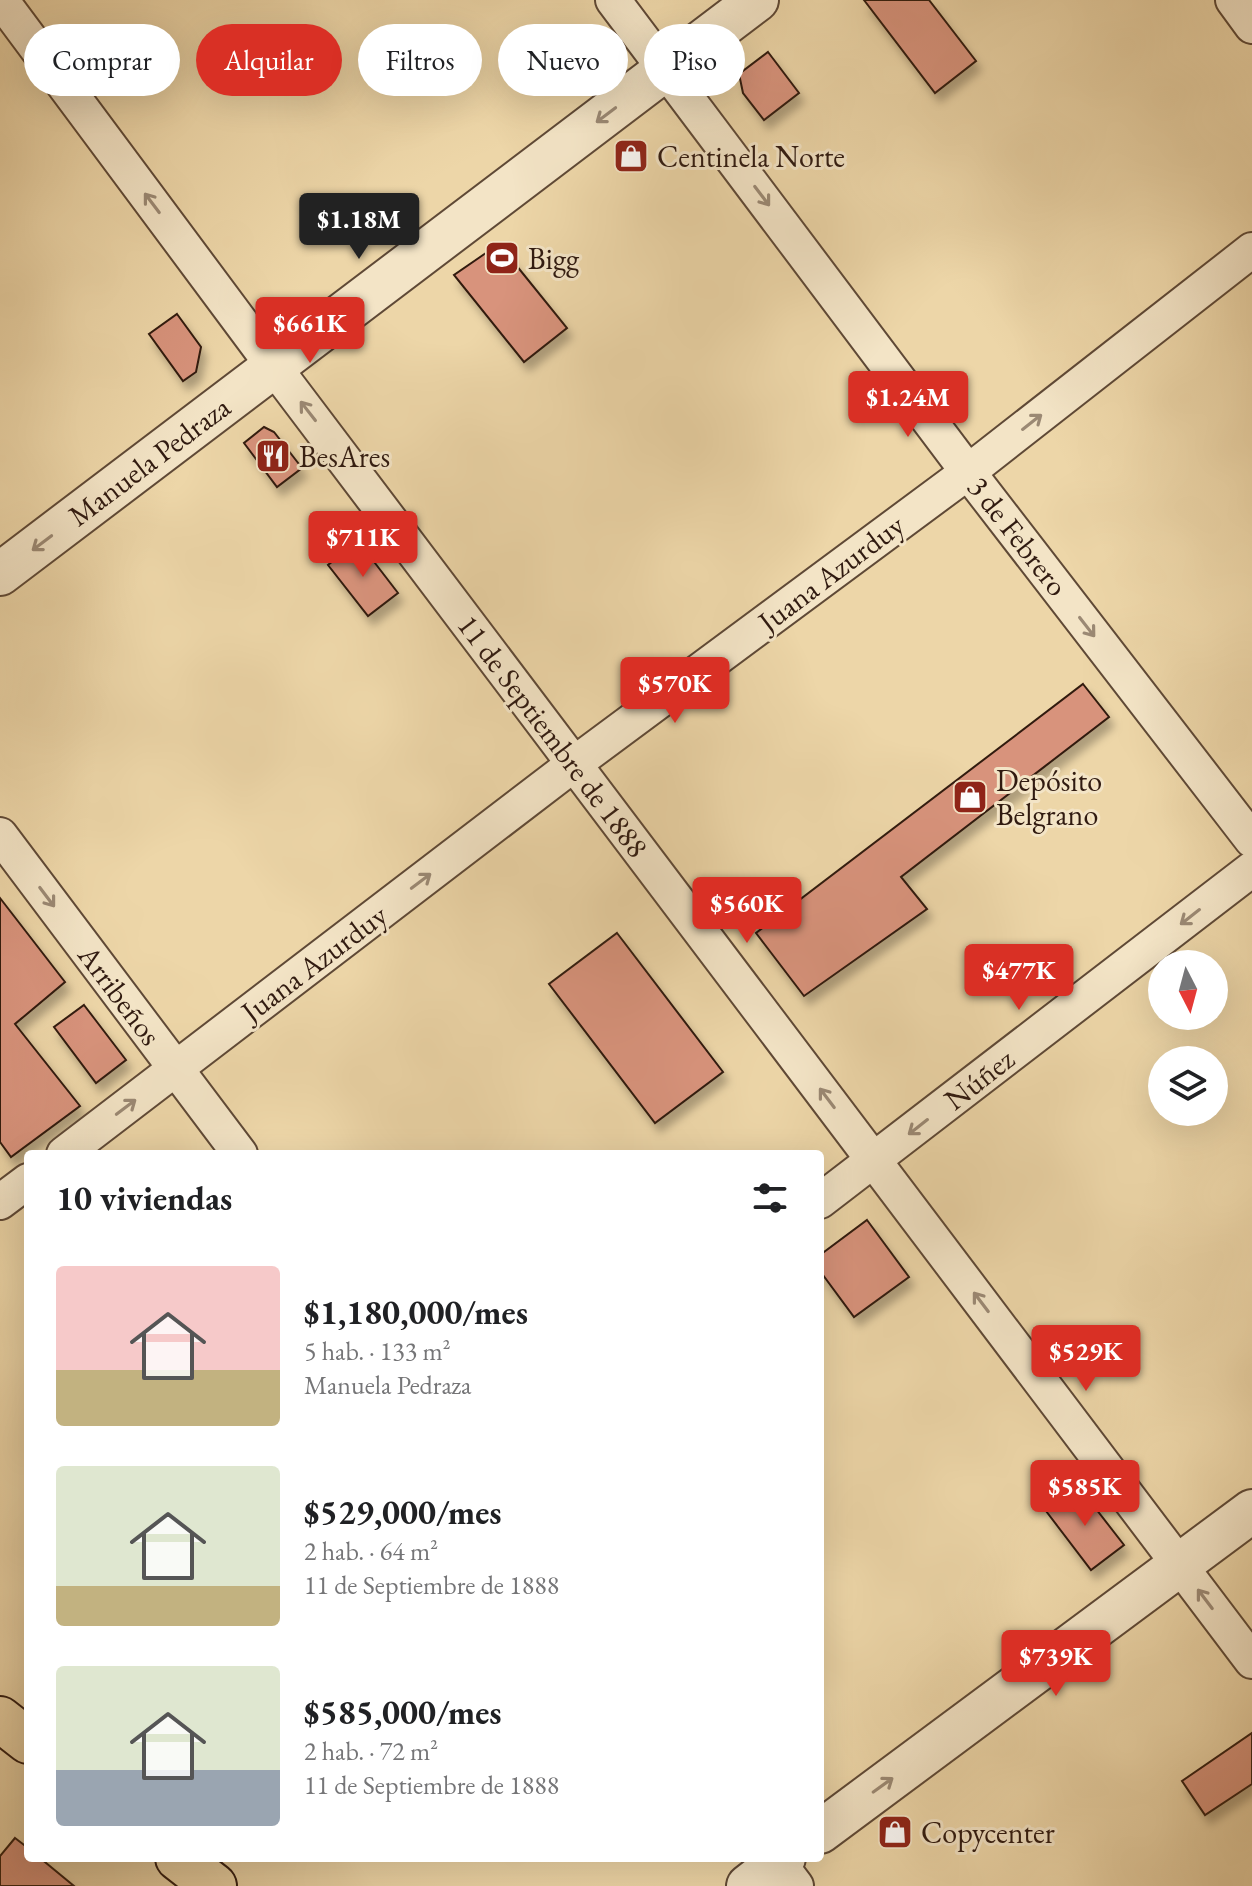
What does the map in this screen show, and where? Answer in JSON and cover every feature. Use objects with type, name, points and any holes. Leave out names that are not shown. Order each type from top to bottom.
[{"type":"main road","points":[[0,1719],[24,1738]]},
{"type":"main road","points":[[183,1862],[214,1886]]},
{"type":"street","name":"11 de Septiembre de 1888","points":[[1,0],[274,367],[1252,1661]]},
{"type":"street","name":"3 de Febrero","points":[[613,0],[644,40]]},
{"type":"street","name":"Manuela Pedraza","points":[[726,24],[757,0]]},
{"type":"street","points":[[1233,0],[1252,26]]},
{"type":"street","name":"Manuela Pedraza","points":[[0,574],[644,86]]},
{"type":"street","name":"3 de Febrero","points":[[687,96],[968,472],[1252,840]]},
{"type":"street","name":"Juana Azurduy","points":[[69,1150],[574,764],[968,472],[1252,250]]},
{"type":"street","name":"Arribeños","points":[[0,835],[237,1150]]},
{"type":"street","name":"Núñez","points":[[824,1198],[1252,869]]},
{"type":"street","points":[[0,1202],[24,1184]]},
{"type":"street","points":[[824,1829],[1252,1511]]},
{"type":"building","points":[[864,0],[929,0],[976,61],[935,93]]},
{"type":"building","points":[[768,52],[799,93],[764,120],[745,96],[745,69]]},
{"type":"building","points":[[499,244],[567,328],[524,362],[454,275]]},
{"type":"building","points":[[177,314],[201,347],[196,372],[183,381],[149,334]]},
{"type":"building","name":"BesAres","points":[[264,427],[274,432],[302,468],[277,487],[244,443]]},
{"type":"building","points":[[358,541],[398,593],[368,616],[328,565]]},
{"type":"building","name":"Depósito Belgrano","points":[[1083,684],[1109,717],[901,877],[927,909],[804,996],[756,933]]},
{"type":"building","points":[[0,898],[65,982],[15,1024],[80,1106],[11,1157],[0,1142]]},
{"type":"building","points":[[617,933],[723,1072],[655,1123],[549,984]]},
{"type":"building","points":[[84,1005],[126,1060],[96,1083],[54,1027]]},
{"type":"building","points":[[867,1220],[909,1277],[854,1317],[824,1276],[824,1252]]},
{"type":"building","points":[[1079,1487],[1124,1545],[1091,1570],[1046,1511]]},
{"type":"building","points":[[1252,1733],[1252,1784],[1205,1815],[1182,1781]]},
{"type":"building","points":[[15,1838],[24,1845],[24,1862],[45,1862],[74,1886],[0,1886],[0,1856]]},
{"type":"place","name":"Centinela Norte","points":[[631,156]]},
{"type":"place","name":"Bigg","points":[[502,258]]},
{"type":"place","name":"BesAres","points":[[273,456]]},
{"type":"place","name":"Depósito Belgrano","points":[[970,797]]},
{"type":"place","name":"Copycenter","points":[[895,1832]]}]
